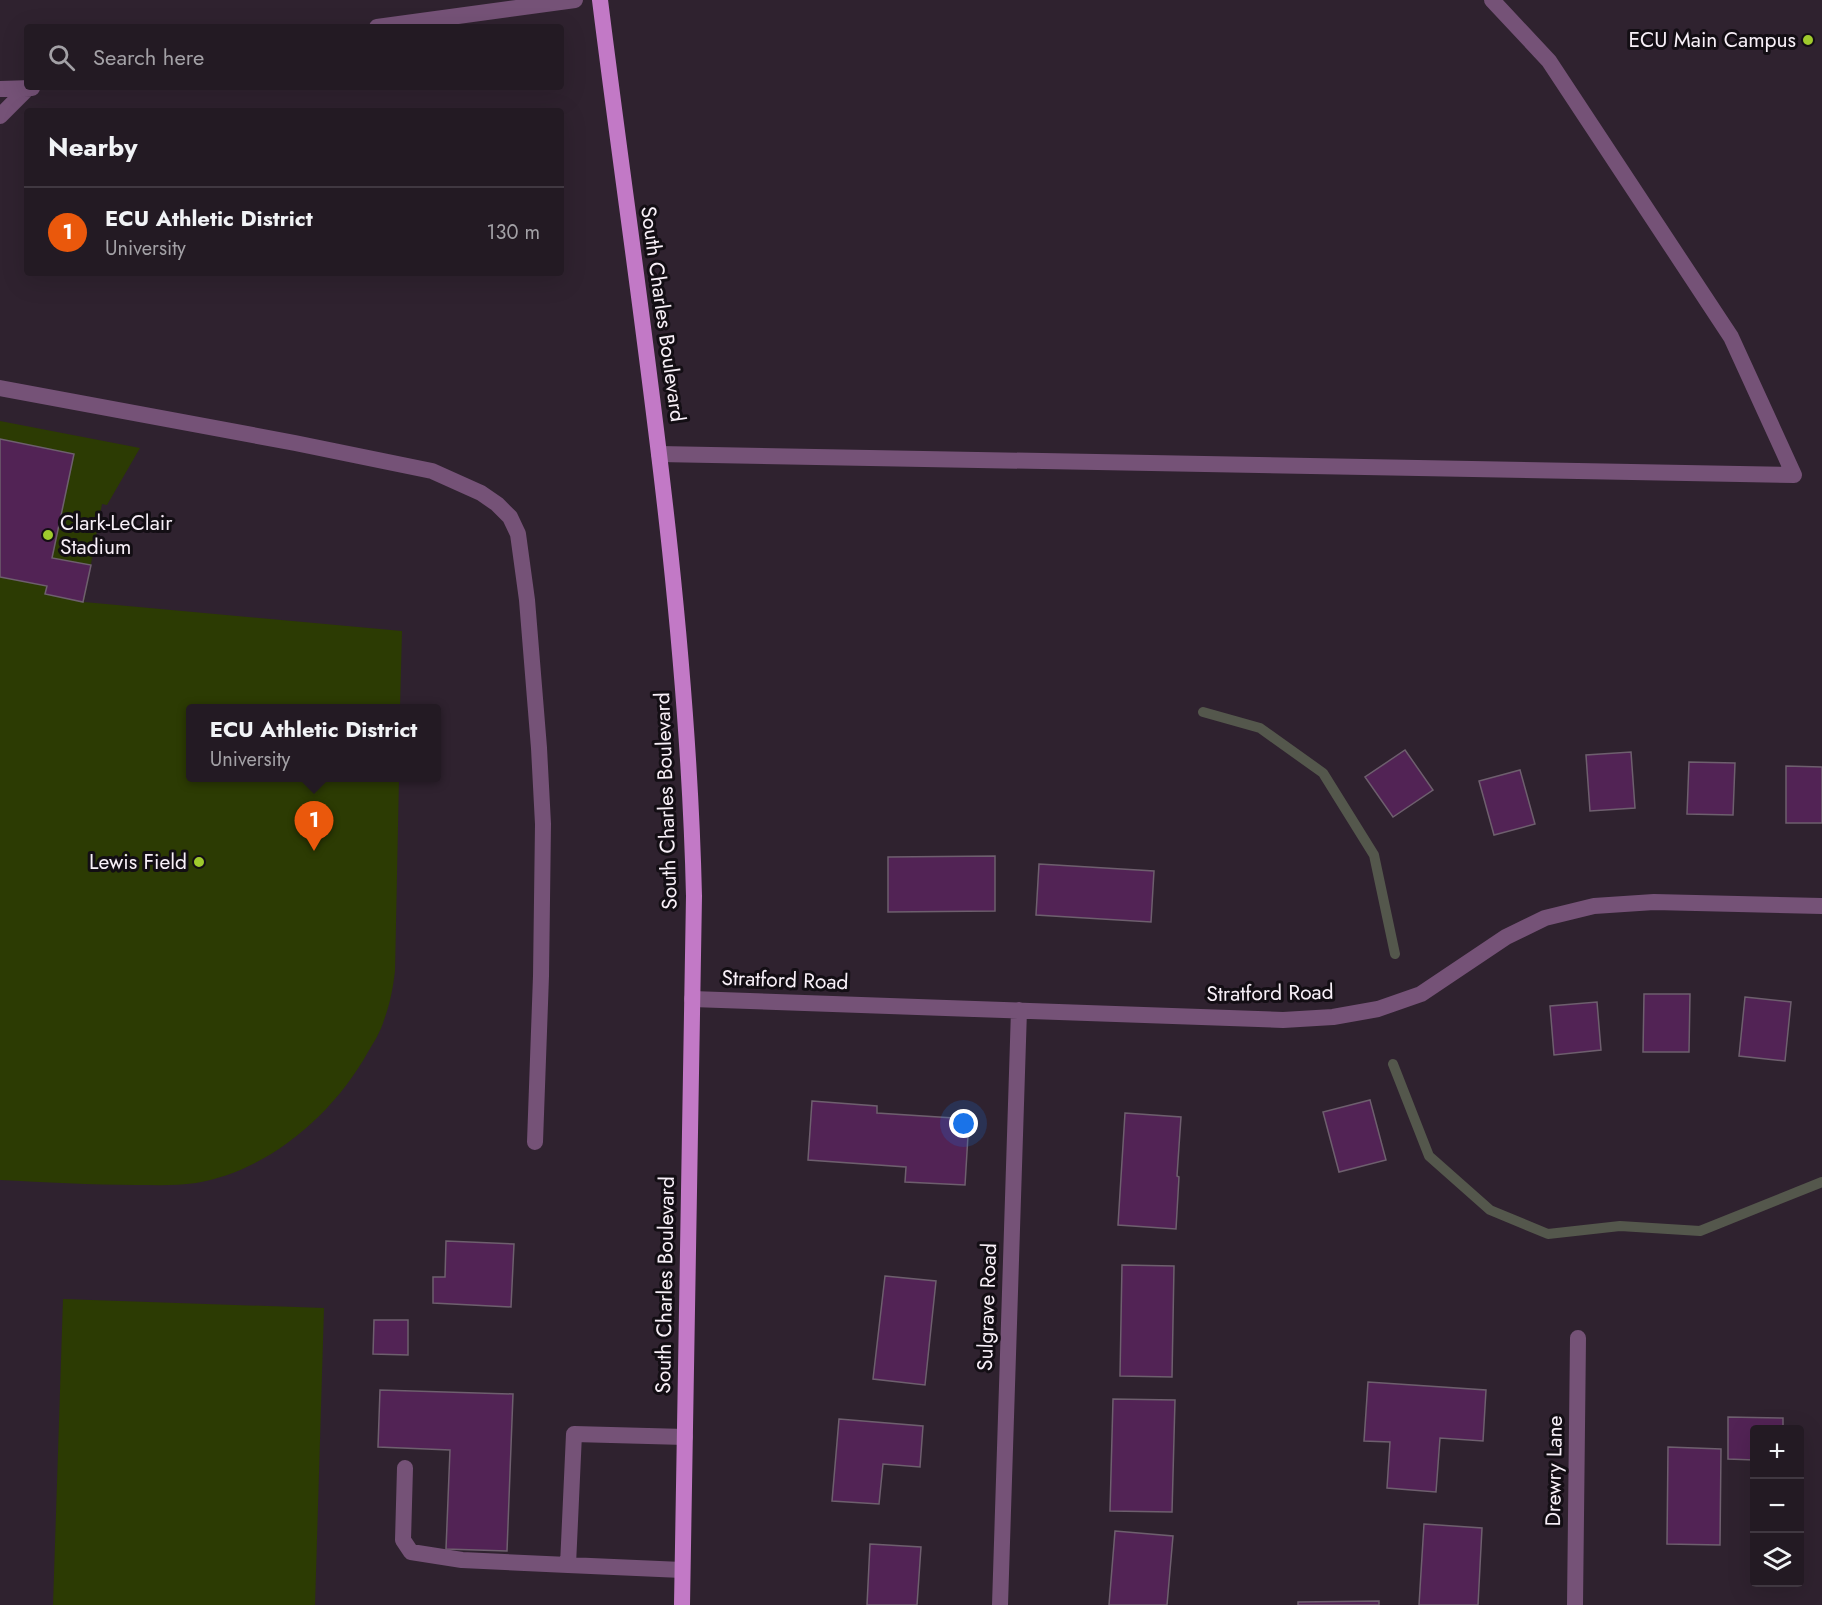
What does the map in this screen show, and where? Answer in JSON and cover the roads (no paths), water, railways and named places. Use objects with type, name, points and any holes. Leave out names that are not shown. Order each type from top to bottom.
[{"type":"main road","name":"South Charles Boulevard","points":[[600,0],[659,454],[682,665],[688,750],[694,896],[682,1605]]},
{"type":"street","points":[[399,24],[575,0]]},
{"type":"street","points":[[659,454],[1794,475],[1731,337],[1549,62],[1492,0]]},
{"type":"street","points":[[0,89],[24,88]]},
{"type":"street","points":[[0,116],[29,90]]},
{"type":"street","points":[[0,388],[307,445],[432,471],[481,493],[510,517],[518,534],[528,600],[543,824],[542,976],[535,1142]]},
{"type":"street","name":"Stratford Road","points":[[692,999],[1283,1020],[1332,1017],[1378,1009],[1421,994],[1506,937],[1545,918],[1594,906],[1654,902],[1822,906]]},
{"type":"street","name":"Sulgrave Road","points":[[1000,1605],[1019,1010]]},
{"type":"street","name":"Drewry Lane","points":[[1575,1605],[1578,1338]]},
{"type":"street","points":[[568,1565],[574,1434],[685,1437]]},
{"type":"street","points":[[405,1468],[403,1540],[411,1552],[462,1560],[682,1570]]},
{"type":"waterway","points":[[1203,712],[1260,728],[1323,773],[1374,855],[1395,954]]},
{"type":"waterway","points":[[1393,1064],[1429,1156],[1490,1210],[1548,1234],[1620,1226],[1700,1231],[1822,1182]]},
{"type":"place","name":"ECU Main Campus","points":[[1808,40]]},
{"type":"place","name":"Clark-LeClair Stadium","points":[[48,535]]},
{"type":"place","name":"ECU Athletic District","points":[[314,851]]},
{"type":"place","name":"Lewis Field","points":[[199,862]]}]
